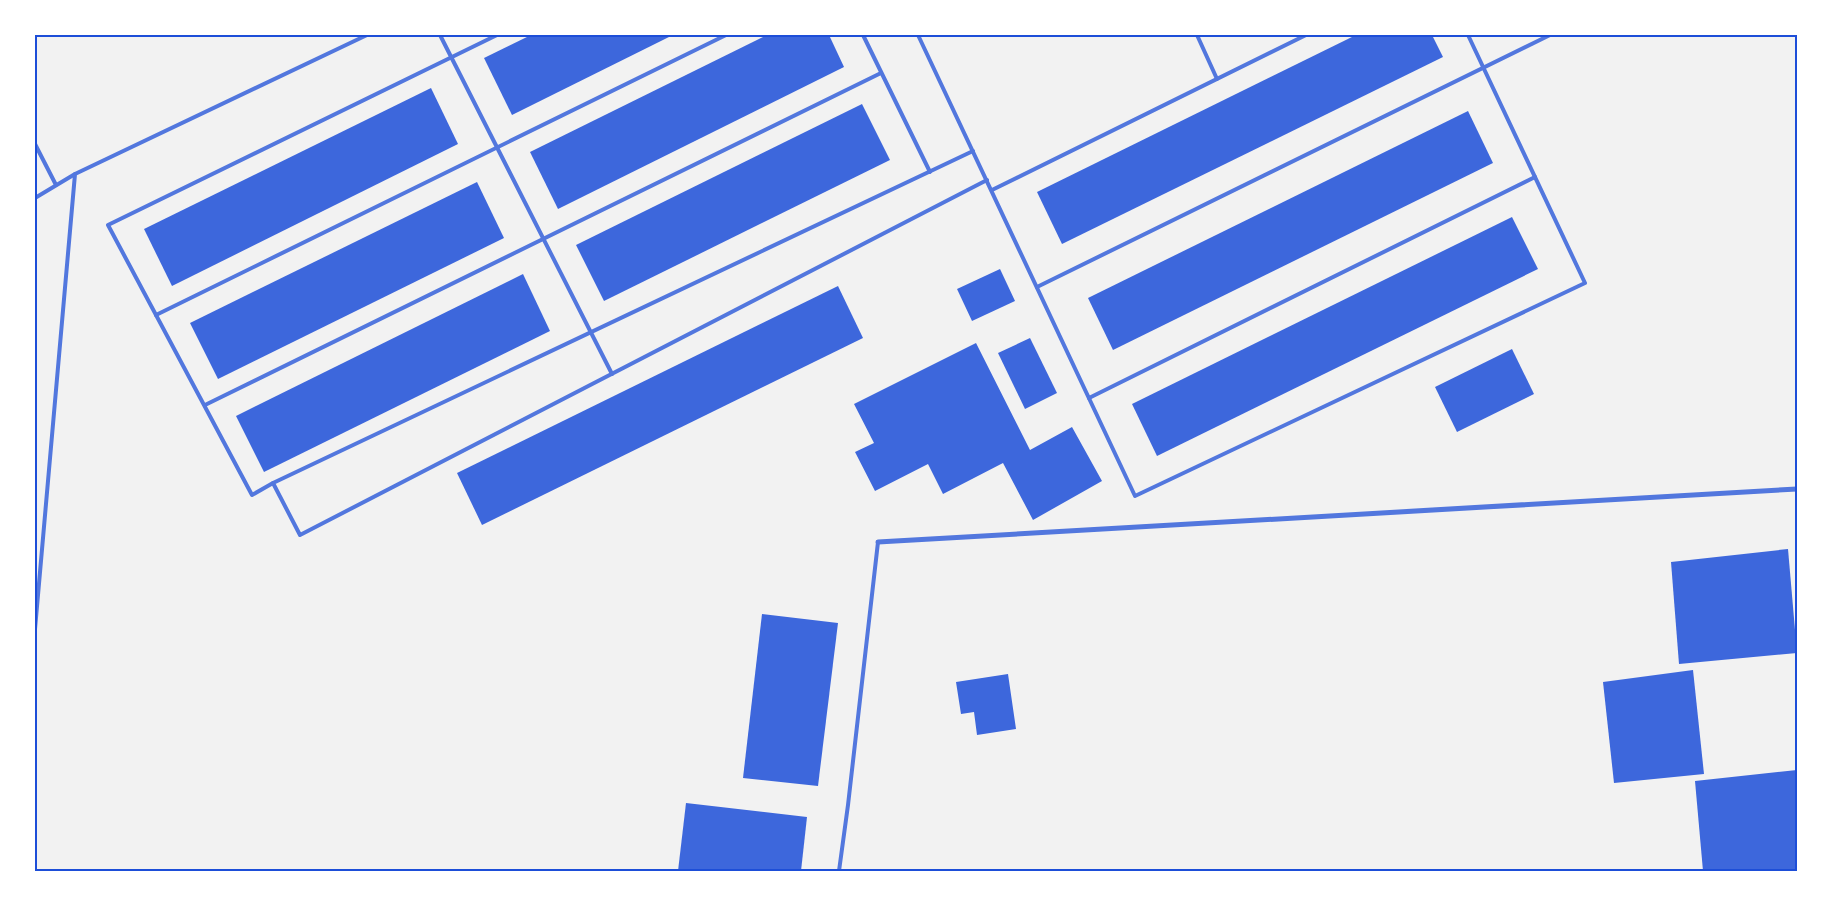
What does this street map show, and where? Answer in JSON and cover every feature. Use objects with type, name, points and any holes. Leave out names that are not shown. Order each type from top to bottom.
[{"type":"street","points":[[878,542],[1797,490]]},
{"type":"lane","points":[[35,198],[75,174],[367,35]]},
{"type":"lane","points":[[440,35],[612,374]]},
{"type":"lane","points":[[497,35],[108,225],[252,495],[273,483],[973,151]]},
{"type":"lane","points":[[156,315],[726,35]]},
{"type":"lane","points":[[863,35],[930,172]]},
{"type":"lane","points":[[918,35],[1135,496],[1585,283],[1468,35]]},
{"type":"lane","points":[[1196,35],[1218,79]]},
{"type":"lane","points":[[992,190],[1306,35]]},
{"type":"lane","points":[[1037,287],[1550,35]]},
{"type":"lane","points":[[205,405],[881,73]]},
{"type":"lane","points":[[35,144],[56,185]]},
{"type":"lane","points":[[35,629],[75,174]]},
{"type":"lane","points":[[1089,398],[1535,177]]},
{"type":"lane","points":[[273,483],[300,535],[986,180]]},
{"type":"lane","points":[[839,871],[878,542]]},
{"type":"building","points":[[531,35],[673,35],[512,115],[484,58]]},
{"type":"building","points":[[767,35],[829,35],[844,67],[558,209],[530,152]]},
{"type":"building","points":[[1356,35],[1432,35],[1443,57],[1062,244],[1037,192]]},
{"type":"building","points":[[431,88],[458,144],[172,286],[144,229]]},
{"type":"building","points":[[862,104],[890,160],[604,301],[576,245]]},
{"type":"building","points":[[1468,111],[1493,163],[1113,350],[1088,298]]},
{"type":"building","points":[[477,182],[504,238],[218,379],[190,323]]},
{"type":"building","points":[[1512,217],[1538,269],[1157,456],[1132,404]]},
{"type":"building","points":[[1000,269],[1015,301],[972,321],[957,289]]},
{"type":"building","points":[[523,274],[550,331],[264,472],[236,416]]},
{"type":"building","points":[[838,286],[863,338],[482,525],[457,473]]},
{"type":"building","points":[[1030,338],[1057,393],[1025,409],[998,353]]},
{"type":"building","points":[[976,343],[1030,450],[1072,427],[1102,481],[1033,520],[1003,463],[943,494],[928,464],[875,491],[855,452],[874,443],[854,404]]},
{"type":"building","points":[[1512,349],[1534,394],[1457,432],[1435,387]]},
{"type":"building","points":[[1788,549],[1797,653],[1679,664],[1671,562]]},
{"type":"building","points":[[762,614],[838,623],[818,786],[743,778]]},
{"type":"building","points":[[1693,670],[1704,774],[1614,783],[1603,682]]},
{"type":"building","points":[[1008,674],[1016,729],[977,735],[974,712],[961,714],[956,682]]},
{"type":"building","points":[[1797,770],[1797,871],[1703,871],[1695,781]]},
{"type":"building","points":[[686,803],[807,817],[801,871],[678,871]]}]
